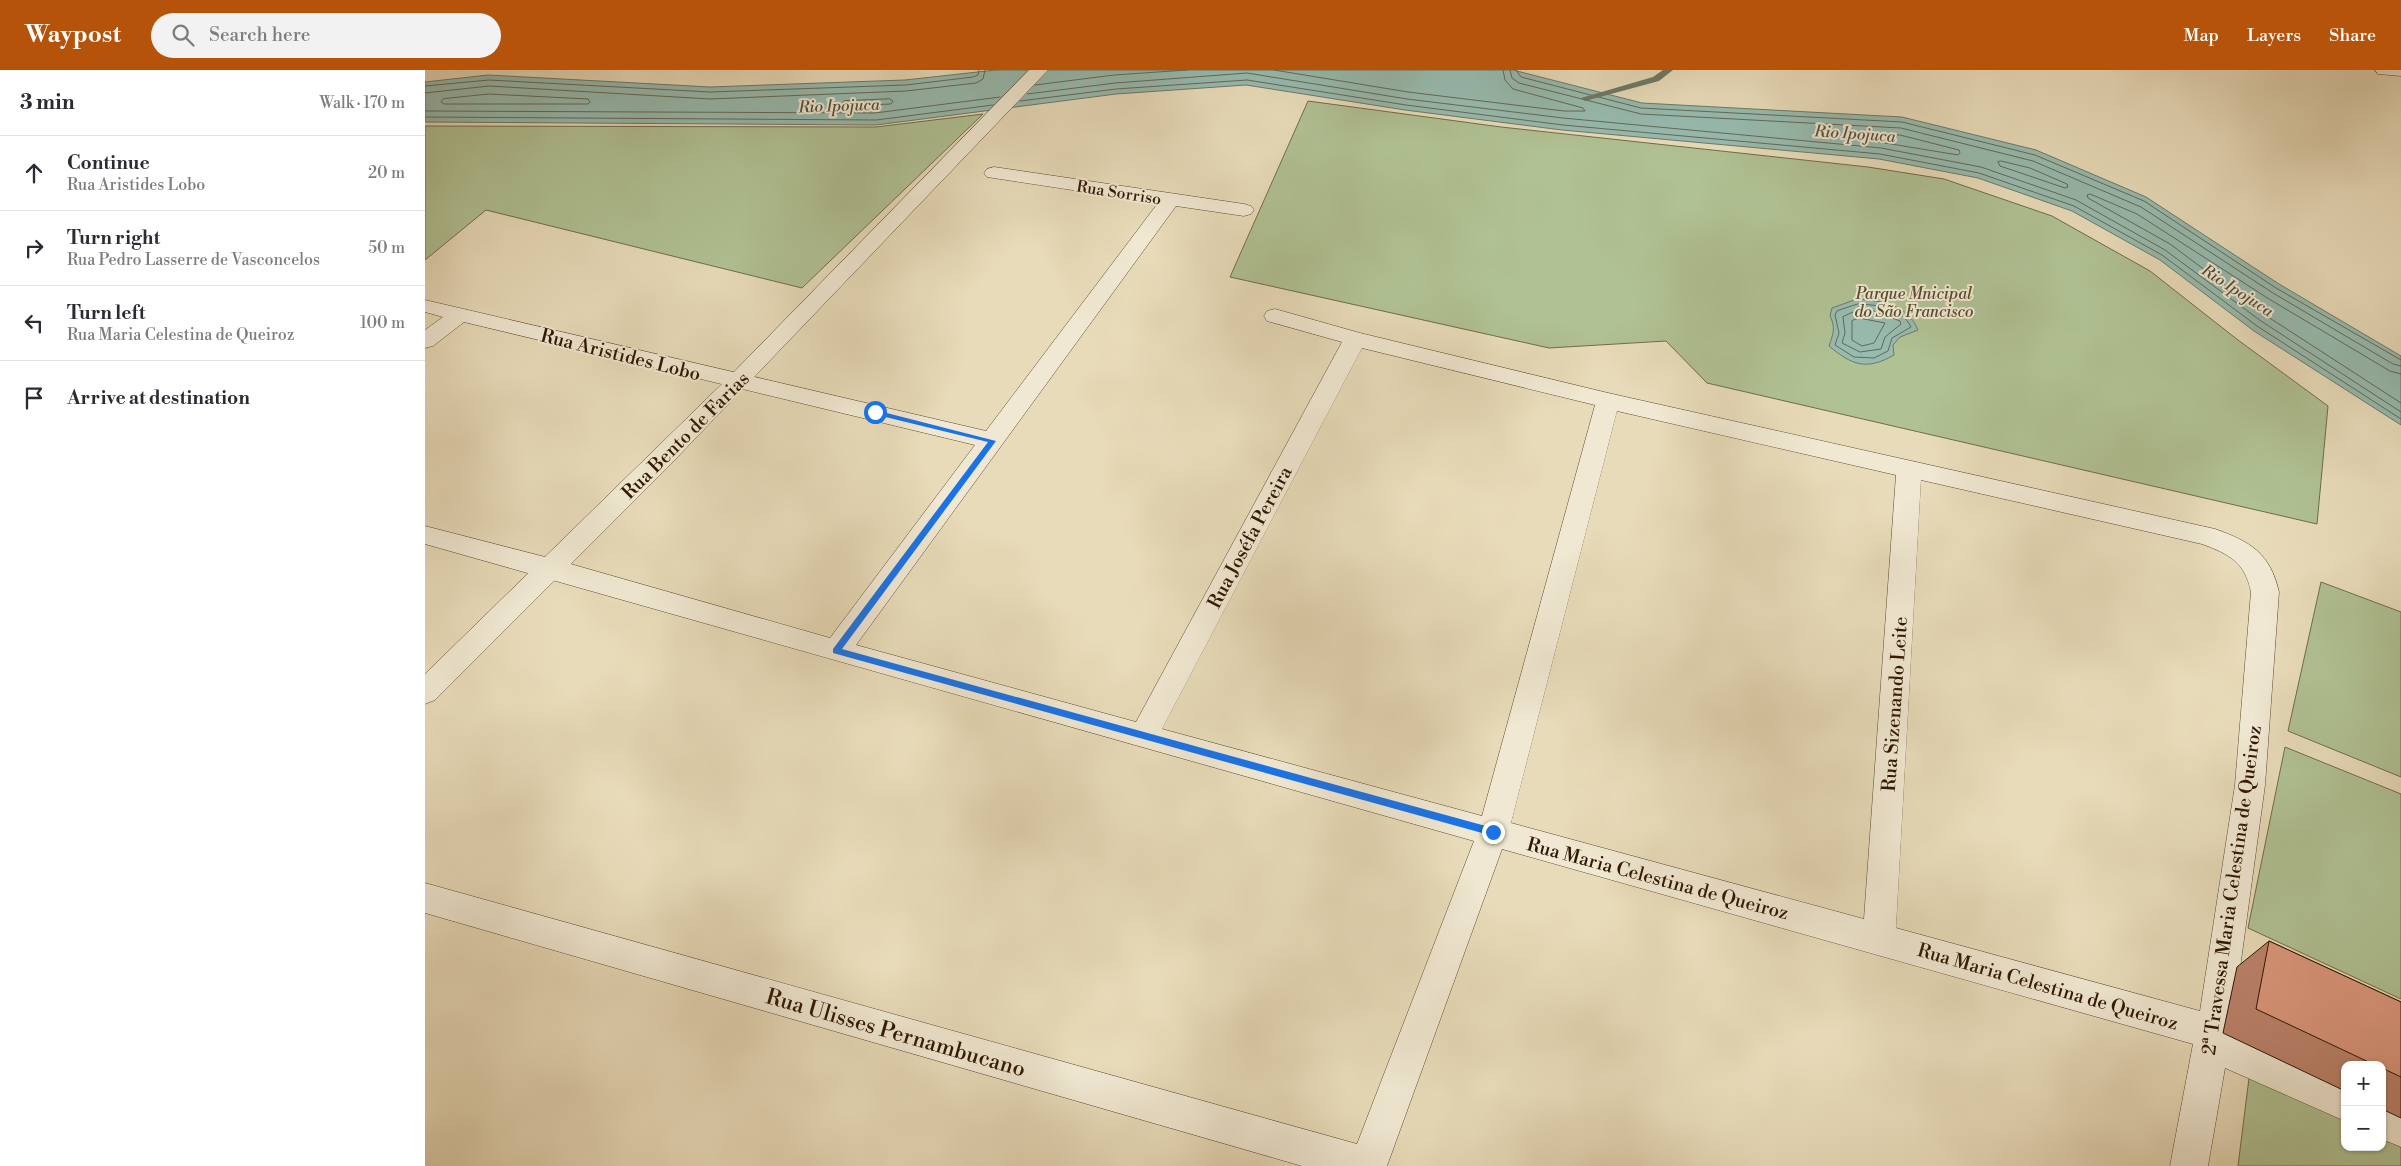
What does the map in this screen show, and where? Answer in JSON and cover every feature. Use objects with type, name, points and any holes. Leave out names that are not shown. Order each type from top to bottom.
[{"type":"street","name":"Rua Bento de Farias","points":[[425,692],[553,568],[738,382],[1039,70]]},
{"type":"street","points":[[2384,70],[2401,71]]},
{"type":"street","name":"Rua Sorriso","points":[[994,173],[1244,210]]},
{"type":"street","points":[[836,651],[1170,200]]},
{"type":"street","name":"Rua Aristides Lobo","points":[[425,306],[738,382],[993,441]]},
{"type":"street","points":[[425,341],[459,315]]},
{"type":"street","points":[[1275,316],[1355,339],[1608,401],[1909,469]]},
{"type":"street","name":"Rua Joséfa Pereira","points":[[1144,735],[1355,339]]},
{"type":"street","points":[[1368,1166],[1493,832],[1608,401]]},
{"type":"street","name":"2ª Travessa Maria Celestina de Queiroz","points":[[1909,469],[2206,536],[2232,545],[2250,558],[2263,575],[2265,592],[2250,785],[2212,1038],[2189,1166]]},
{"type":"street","name":"Rua Sizenando Leite","points":[[1879,938],[1909,469]]},
{"type":"street","name":"Rua Maria Celestina de Queiroz","points":[[425,535],[553,568],[836,651],[1879,938],[2212,1038],[2341,1101]]},
{"type":"street","name":"Rua Ulisses Pernambucano","points":[[425,898],[1368,1166]]},
{"type":"street","points":[[2386,1122],[2401,1128]]},
{"type":"green space","name":"Parque Mnicipal do São Francisco","points":[[1308,101],[1501,127],[1868,167],[1944,179],[2052,216],[2150,271],[2238,340],[2328,406],[2317,524],[1707,383],[1666,341],[1549,348],[1230,277]]},
{"type":"green space","points":[[983,114],[802,288],[486,210],[425,260],[425,126],[876,127]]},
{"type":"green space","points":[[2321,582],[2401,612],[2401,777],[2288,731]]},
{"type":"green space","points":[[2285,747],[2401,794],[2401,999],[2248,928]]},
{"type":"green space","points":[[2250,1070],[2341,1117],[2341,1151],[2386,1151],[2386,1140],[2401,1147],[2401,1166],[2238,1166]]},
{"type":"water","name":"Rio Ipojuca","points":[[996,70],[1513,70],[1642,103],[1902,117],[2036,150],[2146,197],[2279,284],[2401,356],[2401,425],[2254,331],[2160,260],[2072,211],[1978,178],[1879,159],[1562,130],[1405,110],[1246,85],[1116,94],[876,125],[425,122],[425,82],[488,75],[710,87],[905,80]]},
{"type":"water","points":[[1857,299],[1885,303],[1901,309],[1913,321],[1918,330],[1900,337],[1893,345],[1894,355],[1884,360],[1860,364],[1845,358],[1829,346],[1833,334],[1830,316],[1832,308]]},
{"type":"building","points":[[2269,941],[2401,1002],[2401,1077],[2386,1070],[2386,1061],[2366,1061],[2256,1009]]},
{"type":"waterway","points":[[1585,98],[1656,79],[1669,70]]},
{"type":"route","points":[[875,412],[993,441],[836,651],[1493,832]]}]
